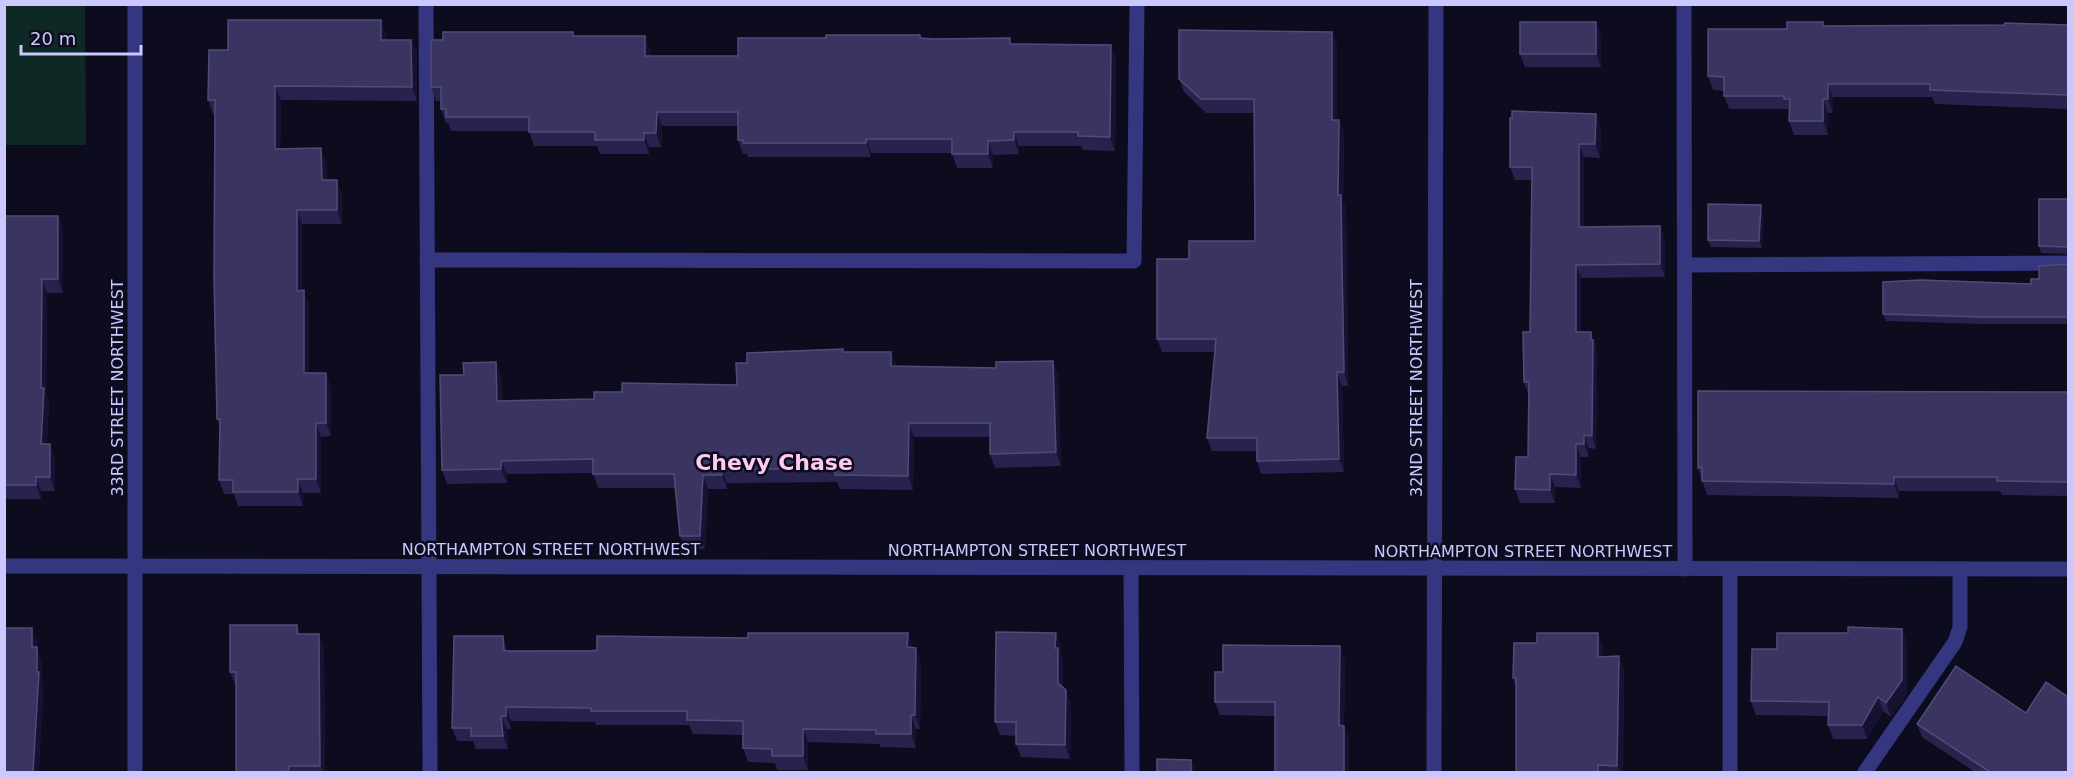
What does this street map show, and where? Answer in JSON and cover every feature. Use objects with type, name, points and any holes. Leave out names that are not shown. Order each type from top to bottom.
[{"type":"street","name":"33RD STREET NORTHWEST","points":[[135,4],[135,772]]},
{"type":"street","points":[[426,4],[430,772]]},
{"type":"street","points":[[427,260],[1134,261],[1137,4]]},
{"type":"street","name":"32ND STREET NORTHWEST","points":[[1434,772],[1436,4]]},
{"type":"street","points":[[1684,4],[1685,569]]},
{"type":"street","points":[[1685,265],[2068,263]]},
{"type":"street","name":"NORTHAMPTON STREET NORTHWEST","points":[[4,566],[2068,569]]},
{"type":"street","points":[[1131,568],[1132,772]]},
{"type":"street","points":[[1730,569],[1730,772]]},
{"type":"street","points":[[1865,772],[1955,642],[1960,627],[1960,569]]},
{"type":"green space","points":[[4,5],[85,5],[86,145],[5,145]]},
{"type":"building","points":[[228,20],[381,20],[381,40],[411,40],[412,87],[275,86],[275,149],[321,148],[322,180],[337,180],[337,210],[297,210],[297,291],[304,290],[304,373],[326,373],[326,423],[316,423],[316,479],[298,479],[298,492],[233,492],[233,480],[219,480],[220,419],[217,419],[214,278],[215,100],[208,100],[209,50],[228,50]]},
{"type":"building","points":[[1520,22],[1596,22],[1596,54],[1520,54]]},
{"type":"building","points":[[1787,22],[1823,22],[1823,26],[2004,25],[2005,23],[2068,25],[2068,95],[1930,90],[1930,84],[1828,84],[1828,99],[1823,99],[1823,121],[1789,121],[1790,99],[1784,99],[1784,96],[1724,96],[1724,77],[1708,76],[1708,29],[1787,29]]},
{"type":"building","points":[[1179,30],[1332,32],[1332,120],[1339,120],[1338,195],[1341,195],[1344,372],[1337,372],[1339,459],[1257,461],[1257,438],[1207,438],[1216,339],[1157,339],[1157,259],[1189,259],[1189,241],[1255,241],[1254,99],[1201,99],[1179,79]]},
{"type":"building","points":[[443,32],[573,32],[573,36],[645,36],[645,56],[738,56],[738,38],[826,38],[826,35],[920,35],[920,38],[934,39],[1010,38],[1010,44],[1111,45],[1110,137],[1078,136],[1078,132],[1014,132],[1014,140],[988,141],[988,154],[952,154],[952,139],[866,139],[866,143],[743,143],[743,140],[738,140],[738,112],[657,112],[656,133],[644,133],[644,140],[595,140],[595,132],[529,132],[529,117],[446,117],[446,109],[441,109],[441,87],[431,87],[431,40],[443,40]]},
{"type":"building","points":[[1512,111],[1596,114],[1595,144],[1579,144],[1579,227],[1660,226],[1660,264],[1576,265],[1576,332],[1591,332],[1591,340],[1593,340],[1592,436],[1584,435],[1584,444],[1576,444],[1576,475],[1550,474],[1550,490],[1515,489],[1516,457],[1528,457],[1529,382],[1524,382],[1523,332],[1530,332],[1532,167],[1510,167]]},
{"type":"building","points":[[2039,199],[2068,199],[2068,247],[2039,246]]},
{"type":"building","points":[[1708,204],[1761,205],[1759,241],[1708,240]]},
{"type":"building","points":[[4,216],[58,216],[58,279],[42,279],[41,388],[44,388],[41,444],[50,444],[50,477],[36,477],[36,485],[4,485]]},
{"type":"building","points":[[2068,264],[2068,317],[1883,314],[1883,282],[1921,280],[2031,284],[2031,279],[2039,279],[2039,266]]},
{"type":"building","points":[[843,349],[843,352],[891,352],[891,366],[996,368],[996,362],[1053,361],[1056,452],[990,454],[990,423],[909,423],[908,476],[835,475],[834,468],[722,470],[722,475],[703,475],[700,536],[680,536],[674,474],[593,474],[593,459],[501,461],[501,469],[442,470],[440,375],[464,375],[463,363],[496,362],[497,401],[594,399],[594,392],[622,392],[622,383],[737,385],[736,363],[747,363],[747,353]]},
{"type":"building","points":[[1698,391],[2068,392],[2068,482],[1997,481],[1997,477],[1894,477],[1894,484],[1702,481],[1702,467],[1698,468]]},
{"type":"building","points":[[230,625],[297,625],[297,634],[319,634],[320,766],[289,766],[288,772],[236,772],[236,672],[230,672]]},
{"type":"building","points":[[1848,627],[1902,629],[1902,680],[1886,703],[1878,697],[1862,725],[1828,725],[1829,702],[1751,701],[1752,649],[1777,649],[1777,633],[1848,633]]},
{"type":"building","points":[[4,628],[32,628],[32,647],[37,647],[37,672],[39,672],[33,772],[4,772]]},
{"type":"building","points":[[996,632],[1056,633],[1058,683],[1066,690],[1065,745],[1016,744],[1016,722],[995,722]]},
{"type":"building","points":[[748,633],[908,633],[907,647],[916,648],[915,715],[911,715],[911,734],[876,734],[876,730],[803,729],[803,756],[772,756],[772,749],[743,748],[743,721],[687,720],[687,711],[591,711],[591,708],[506,707],[506,716],[501,716],[503,736],[471,736],[471,728],[452,728],[454,636],[503,636],[506,651],[591,651],[597,650],[597,636],[748,638]]},
{"type":"building","points":[[1537,633],[1598,633],[1598,657],[1619,656],[1617,766],[1598,765],[1598,772],[1516,772],[1514,643],[1537,643]]},
{"type":"building","points":[[1223,645],[1340,646],[1339,725],[1344,726],[1344,772],[1275,772],[1275,702],[1215,702],[1215,672],[1223,672]]},
{"type":"building","points":[[1956,666],[2026,713],[2046,682],[2068,697],[2068,772],[1990,772],[1917,724]]},
{"type":"building","points":[[1157,759],[1191,760],[1191,772],[1157,772]]},
{"type":"district","name":"Chevy Chase","points":[[774,462]]}]
